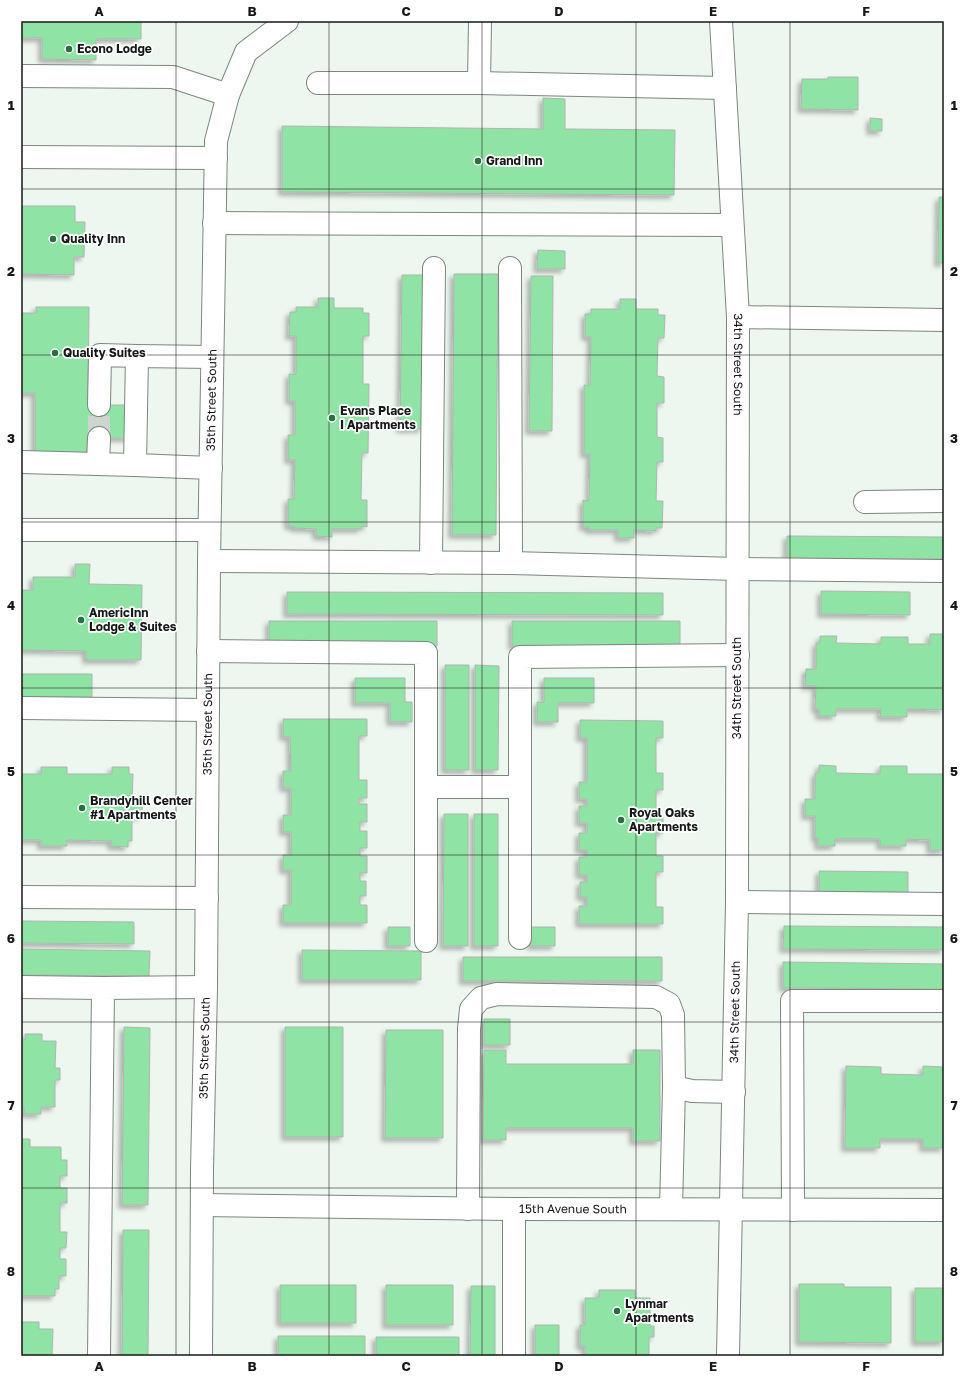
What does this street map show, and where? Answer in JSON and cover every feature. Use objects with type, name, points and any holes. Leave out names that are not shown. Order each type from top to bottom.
[{"type":"street","name":"35th Street South","points":[[201,1356],[207,898],[209,530],[216,141],[228,95],[246,52],[287,21]]},
{"type":"street","points":[[479,83],[480,21]]},
{"type":"street","name":"34th Street South","points":[[721,21],[738,318],[737,902],[728,1356]]},
{"type":"street","points":[[21,76],[173,77],[228,95]]},
{"type":"street","points":[[318,83],[479,83],[725,88]]},
{"type":"street","points":[[21,157],[216,158]]},
{"type":"street","points":[[214,223],[732,225]]},
{"type":"street","points":[[431,563],[434,268]]},
{"type":"street","points":[[510,268],[511,563]]},
{"type":"street","points":[[738,318],[944,320]]},
{"type":"street","points":[[99,404],[100,355],[212,357]]},
{"type":"street","points":[[135,465],[137,356]]},
{"type":"street","points":[[98,464],[99,438]]},
{"type":"street","points":[[21,462],[210,468]]},
{"type":"street","points":[[865,502],[944,501]]},
{"type":"street","points":[[21,530],[209,530]]},
{"type":"street","points":[[209,561],[511,563],[738,569],[944,571]]},
{"type":"street","points":[[208,652],[426,654],[426,941]]},
{"type":"street","points":[[520,938],[520,657],[738,655]]},
{"type":"street","points":[[21,708],[208,710]]},
{"type":"street","points":[[426,787],[520,787]]},
{"type":"street","points":[[21,897],[207,898]]},
{"type":"street","points":[[737,902],[944,904]]},
{"type":"street","points":[[21,987],[206,987]]},
{"type":"street","points":[[99,1356],[103,988]]},
{"type":"street","points":[[468,1209],[471,1009],[481,998],[497,994],[656,997],[669,1004],[673,1015],[674,1087],[671,1209]]},
{"type":"street","points":[[792,1210],[792,1001],[944,1001]]},
{"type":"street","points":[[674,1087],[692,1091],[734,1092]]},
{"type":"street","name":"15th Avenue South","points":[[202,1205],[468,1209],[944,1210]]},
{"type":"street","points":[[514,1209],[514,1356]]},
{"type":"building","name":"Econo Lodge","points":[[21,21],[141,21],[141,39],[96,39],[96,60],[42,59],[42,38],[21,38]]},
{"type":"building","points":[[828,77],[858,77],[858,110],[801,109],[802,79],[828,79]]},
{"type":"building","name":"Grand Inn","points":[[543,98],[565,99],[565,129],[675,130],[674,195],[282,192],[282,126],[543,129]]},
{"type":"building","points":[[870,118],[882,119],[882,131],[870,131]]},
{"type":"building","points":[[939,197],[944,197],[944,263],[938,263]]},
{"type":"building","name":"Quality Inn","points":[[21,206],[75,206],[75,222],[85,222],[84,257],[74,257],[74,275],[21,274]]},
{"type":"building","points":[[538,250],[565,251],[565,269],[537,269]]},
{"type":"building","points":[[454,274],[498,274],[496,535],[452,535]]},
{"type":"building","points":[[402,275],[424,275],[422,429],[400,429]]},
{"type":"building","points":[[531,276],[553,276],[552,431],[529,431]]},
{"type":"building","name":"Evans Place I Apartments","points":[[318,298],[334,298],[334,308],[363,308],[363,313],[369,313],[369,336],[363,336],[363,384],[369,384],[368,453],[362,453],[361,500],[367,500],[367,527],[361,526],[361,529],[332,529],[332,537],[316,536],[316,529],[294,528],[294,526],[288,526],[288,499],[294,499],[295,460],[288,460],[288,435],[295,435],[295,401],[289,401],[289,374],[296,374],[296,336],[289,336],[290,312],[296,312],[296,307],[318,307]]},
{"type":"building","points":[[620,299],[636,299],[636,309],[658,309],[658,315],[665,315],[664,338],[658,338],[657,376],[664,377],[664,403],[657,403],[657,437],[663,438],[663,462],[657,462],[656,501],[663,501],[662,528],[656,528],[656,531],[634,530],[634,538],[618,538],[618,530],[589,530],[589,527],[583,527],[583,500],[589,501],[590,454],[584,454],[584,385],[590,385],[591,337],[585,337],[585,314],[591,314],[591,309],[620,309]]},
{"type":"building","name":"Quality Suites","points":[[36,307],[89,307],[88,405],[131,405],[131,438],[87,438],[87,454],[35,453],[35,393],[21,393],[21,313],[36,313]]},
{"type":"building","points":[[787,536],[944,537],[944,559],[787,558]]},
{"type":"building","name":"AmericInn Lodge & Suites","points":[[75,564],[90,564],[89,584],[142,585],[141,660],[86,660],[86,651],[21,650],[21,590],[33,590],[33,577],[75,577]]},
{"type":"building","points":[[821,591],[910,592],[910,615],[821,614]]},
{"type":"building","points":[[287,592],[663,593],[663,615],[287,614]]},
{"type":"building","points":[[269,621],[437,621],[437,646],[269,645]]},
{"type":"building","points":[[512,621],[680,621],[680,646],[512,646]]},
{"type":"building","points":[[930,634],[944,634],[944,710],[907,709],[907,717],[880,717],[881,709],[836,709],[836,716],[819,716],[819,709],[815,709],[816,686],[805,686],[806,669],[816,669],[816,643],[820,643],[820,636],[837,636],[836,643],[881,644],[881,637],[908,637],[908,644],[930,644]]},
{"type":"building","points":[[445,665],[469,665],[469,770],[445,770]]},
{"type":"building","points":[[475,665],[499,666],[498,770],[475,770]]},
{"type":"building","points":[[21,674],[92,674],[92,697],[21,697]]},
{"type":"building","points":[[355,678],[405,678],[405,702],[412,702],[412,722],[390,722],[390,703],[355,703]]},
{"type":"building","points":[[544,678],[594,678],[594,703],[558,703],[558,722],[537,722],[537,702],[544,702]]},
{"type":"building","points":[[283,719],[367,719],[367,736],[359,736],[359,780],[367,780],[367,798],[359,798],[359,804],[367,804],[367,822],[360,822],[360,831],[367,831],[367,848],[360,848],[360,856],[367,856],[367,873],[360,873],[360,881],[366,881],[366,896],[360,896],[360,905],[367,905],[367,923],[283,923],[283,905],[291,905],[291,870],[283,870],[283,855],[291,855],[291,832],[283,832],[283,815],[291,815],[291,788],[283,788],[283,771],[291,771],[290,737],[283,737]]},
{"type":"building","name":"Royal Oaks Apartments","points":[[580,720],[663,721],[663,738],[656,738],[656,773],[663,773],[663,790],[656,790],[656,817],[663,817],[663,833],[656,833],[656,856],[663,856],[663,872],[656,872],[656,907],[663,907],[663,924],[579,924],[579,906],[587,906],[587,897],[580,897],[580,882],[587,882],[587,875],[579,875],[579,857],[587,857],[587,850],[579,850],[579,833],[587,833],[587,823],[579,823],[579,806],[587,806],[587,799],[579,799],[579,782],[587,782],[587,738],[580,738]]},
{"type":"building","points":[[819,765],[836,766],[836,773],[880,774],[880,766],[907,766],[907,774],[944,774],[944,850],[930,850],[930,840],[906,839],[906,846],[880,846],[880,839],[835,839],[835,846],[818,846],[818,838],[815,838],[815,816],[805,816],[805,799],[815,799],[815,773],[819,773]]},
{"type":"building","name":"Brandyhill Center #1 Apartments","points":[[41,767],[67,767],[67,774],[112,774],[112,767],[129,767],[129,774],[133,774],[132,801],[142,801],[142,816],[132,816],[132,841],[128,841],[128,847],[111,846],[111,841],[67,840],[67,846],[41,846],[41,840],[21,840],[21,774],[41,774]]},
{"type":"building","points":[[444,814],[468,814],[468,946],[443,946]]},
{"type":"building","points":[[474,814],[498,814],[498,946],[474,946]]},
{"type":"building","points":[[819,871],[908,872],[908,894],[819,893]]},
{"type":"building","points":[[21,921],[134,922],[134,944],[21,943]]},
{"type":"building","points":[[784,926],[944,927],[944,950],[783,949]]},
{"type":"building","points":[[388,927],[410,927],[410,946],[388,946]]},
{"type":"building","points":[[531,927],[555,927],[555,946],[531,946]]},
{"type":"building","points":[[21,949],[150,951],[149,976],[21,975]]},
{"type":"building","points":[[302,950],[421,951],[421,980],[302,980]]},
{"type":"building","points":[[463,957],[662,957],[662,981],[463,981]]},
{"type":"building","points":[[783,962],[944,964],[944,989],[783,988]]},
{"type":"building","points":[[484,1019],[510,1019],[510,1045],[484,1045]]},
{"type":"building","points":[[124,1027],[150,1028],[148,1205],[122,1205]]},
{"type":"building","points":[[285,1027],[343,1027],[343,1137],[285,1137]]},
{"type":"building","points":[[386,1030],[443,1030],[443,1138],[385,1138]]},
{"type":"building","points":[[25,1034],[42,1034],[42,1041],[56,1041],[55,1068],[60,1068],[60,1080],[55,1080],[55,1107],[41,1107],[41,1114],[24,1114],[24,1107],[21,1107],[21,1040],[25,1040]]},
{"type":"building","points":[[484,1050],[506,1050],[506,1064],[633,1064],[633,1050],[660,1050],[660,1141],[633,1141],[633,1128],[506,1128],[506,1140],[483,1140]]},
{"type":"building","points":[[846,1066],[881,1067],[881,1074],[923,1075],[923,1066],[944,1067],[944,1148],[923,1148],[923,1139],[880,1139],[880,1148],[845,1148]]},
{"type":"building","points":[[21,1139],[30,1139],[30,1147],[61,1147],[61,1160],[67,1160],[67,1176],[60,1176],[60,1188],[67,1188],[67,1203],[60,1203],[60,1232],[67,1232],[66,1248],[60,1248],[60,1259],[66,1259],[66,1276],[59,1276],[59,1289],[55,1289],[55,1296],[21,1296]]},
{"type":"building","points":[[123,1230],[149,1230],[148,1356],[122,1356]]},
{"type":"building","points":[[799,1284],[844,1284],[844,1287],[891,1287],[891,1343],[799,1342]]},
{"type":"building","points":[[280,1285],[356,1285],[356,1323],[280,1323]]},
{"type":"building","points":[[386,1285],[453,1285],[453,1325],[386,1325]]},
{"type":"building","points":[[471,1286],[495,1286],[495,1356],[470,1356]]},
{"type":"building","points":[[915,1288],[944,1288],[944,1342],[915,1342]]},
{"type":"building","name":"Lynmar Apartments","points":[[599,1290],[635,1290],[635,1298],[650,1298],[650,1326],[654,1326],[654,1337],[649,1337],[649,1356],[585,1356],[585,1346],[580,1346],[580,1325],[585,1325],[585,1298],[599,1298]]},
{"type":"building","points":[[22,1322],[39,1322],[39,1329],[53,1329],[52,1356],[21,1356]]},
{"type":"building","points":[[535,1325],[559,1325],[559,1356],[535,1356]]},
{"type":"building","points":[[278,1336],[365,1336],[365,1356],[278,1356]]},
{"type":"building","points":[[376,1337],[459,1337],[459,1356],[376,1356]]},
{"type":"tunnel","points":[[99,405],[99,438]]},
{"type":"place","name":"Econo Lodge","points":[[69,49]]},
{"type":"place","name":"Grand Inn","points":[[478,161]]},
{"type":"place","name":"Quality Inn","points":[[53,239]]},
{"type":"place","name":"Quality Suites","points":[[55,353]]},
{"type":"place","name":"Evans Place I Apartments","points":[[332,418]]},
{"type":"place","name":"AmericInn Lodge & Suites","points":[[81,620]]},
{"type":"place","name":"Brandyhill Center #1 Apartments","points":[[82,808]]},
{"type":"place","name":"Royal Oaks Apartments","points":[[621,820]]},
{"type":"place","name":"Lynmar Apartments","points":[[617,1311]]}]
